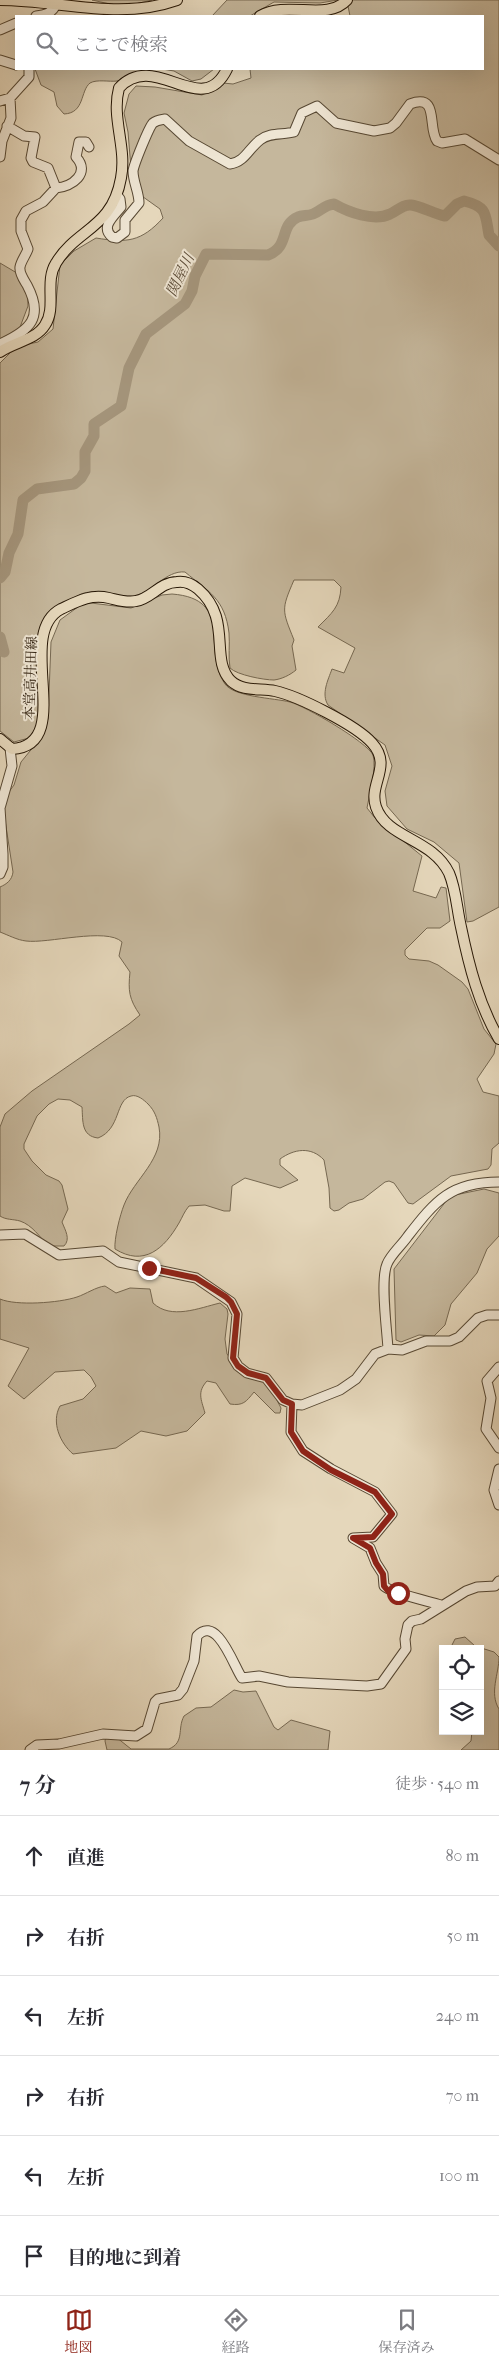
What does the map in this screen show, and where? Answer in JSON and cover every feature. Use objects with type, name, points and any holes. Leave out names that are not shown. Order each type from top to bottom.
[{"type":"main road","points":[[0,0],[28,0],[106,11],[126,11],[148,8],[177,0]]},
{"type":"main road","points":[[262,15],[266,12],[284,8],[327,11],[336,9],[347,0]]},
{"type":"main road","points":[[0,349],[37,334],[44,327],[49,318],[51,273],[55,264],[71,246],[103,218],[117,195],[123,157],[116,110],[119,88],[132,78],[149,75],[191,89],[202,88],[212,86],[226,70]]},
{"type":"main road","name":"本堂高井田線","points":[[10,748],[24,748],[40,733],[44,719],[41,669],[43,647],[47,624],[56,612],[83,598],[92,596],[122,602],[137,601],[162,586],[174,582],[183,582],[194,586],[204,594],[213,607],[220,626],[224,672],[232,682],[241,686],[275,691],[298,699],[359,732],[377,749],[382,767],[374,797],[377,809],[382,820],[389,826],[435,852],[450,876],[468,964],[478,994],[499,1039]]},
{"type":"main road","points":[[0,739],[10,748]]},
{"type":"street","points":[[41,15],[46,14],[56,4]]},
{"type":"street","points":[[0,30],[15,23]]},
{"type":"street","points":[[0,60],[15,65]]},
{"type":"street","points":[[0,101],[10,98],[30,76],[29,70]]},
{"type":"street","points":[[0,157],[7,126],[11,118],[10,98]]},
{"type":"street","points":[[117,195],[121,207],[107,225],[107,230],[112,237],[118,238],[125,232],[125,220],[139,203],[134,179],[136,157],[144,144],[149,128],[159,120],[165,119],[189,141],[230,164],[240,161],[259,140],[268,136],[294,132],[302,113],[317,106],[336,123],[374,131],[390,128],[410,104],[422,102],[429,106],[432,112],[432,130],[437,141],[442,143],[465,140],[499,160]]},
{"type":"street","points":[[7,126],[24,136],[35,137],[31,158],[33,162],[48,168],[56,188]]},
{"type":"street","points":[[0,349],[21,334],[34,318],[35,300],[20,273],[20,267],[28,249],[21,231],[21,220],[26,211],[43,202],[56,188],[65,188],[80,177],[80,161],[76,157],[79,142],[86,142],[89,147]]},
{"type":"street","points":[[0,874],[3,867],[3,854],[0,808],[12,766],[10,748]]},
{"type":"street","points":[[388,1349],[384,1285],[387,1264],[442,1197],[460,1186],[499,1182]]},
{"type":"street","points":[[0,1235],[25,1234],[47,1249],[64,1256],[103,1251],[119,1262],[196,1278],[231,1302],[237,1314],[233,1358],[238,1366],[248,1373],[266,1378],[283,1400],[292,1404],[302,1405],[340,1390],[356,1379],[375,1354],[388,1349],[402,1350],[426,1341],[450,1341],[459,1337],[478,1318],[487,1314],[499,1315]]},
{"type":"street","points":[[499,1367],[487,1381],[491,1398],[486,1429],[499,1448]]},
{"type":"street","points":[[292,1404],[291,1432],[303,1451],[331,1470],[375,1492],[392,1514],[373,1537],[353,1538],[370,1548],[383,1574],[384,1586],[388,1591],[416,1596],[441,1605]]},
{"type":"street","points":[[499,1469],[494,1490],[499,1505]]},
{"type":"street","points":[[30,1750],[37,1745],[59,1744],[103,1734],[136,1736],[147,1729],[155,1702],[158,1699],[178,1695],[184,1689],[194,1661],[197,1636],[204,1631],[210,1632],[224,1642],[242,1678],[259,1676],[288,1682],[366,1686],[381,1684],[406,1649],[408,1625],[466,1591],[477,1587],[495,1586],[499,1581]]},
{"type":"shaded area","points":[[92,0],[152,0],[123,7]]},
{"type":"shaded area","points":[[227,0],[338,0],[320,3],[274,2],[252,15],[213,15]]},
{"type":"shaded area","points":[[352,0],[499,0],[499,907],[473,921],[467,922],[459,863],[434,842],[407,829],[387,806],[385,791],[392,766],[385,745],[328,705],[326,701],[326,687],[332,669],[344,673],[355,648],[318,627],[331,613],[339,600],[341,587],[334,580],[294,580],[285,604],[285,616],[294,640],[292,646],[296,670],[280,679],[274,680],[244,675],[230,668],[229,633],[224,612],[214,597],[185,572],[172,574],[147,591],[134,596],[97,592],[83,593],[63,608],[40,631],[38,726],[29,738],[14,742],[0,731],[0,363],[11,352],[24,345],[38,342],[53,329],[60,265],[74,251],[96,238],[133,239],[148,232],[163,218],[160,209],[139,194],[132,181],[128,132],[124,113],[129,94],[136,86],[155,87],[202,95],[223,83],[233,84],[251,78],[250,70],[484,70],[484,15],[350,15],[348,6]]},
{"type":"shaded area","points":[[35,70],[145,70],[117,81],[90,83],[79,106],[71,113],[64,114],[57,106],[54,92],[41,85]]},
{"type":"shaded area","points":[[168,70],[213,70],[201,79],[192,81],[174,71]]},
{"type":"shaded area","points":[[0,263],[27,279],[28,306],[17,335],[0,344]]},
{"type":"shaded area","points":[[172,594],[191,598],[203,605],[210,615],[218,670],[225,684],[237,692],[298,705],[360,742],[373,755],[373,774],[367,808],[375,818],[422,856],[413,891],[436,898],[441,887],[446,888],[450,921],[440,928],[427,928],[405,950],[405,955],[409,959],[429,961],[438,965],[462,982],[468,989],[484,1029],[496,1044],[494,1054],[477,1079],[483,1092],[499,1096],[499,1143],[492,1149],[491,1165],[488,1169],[451,1176],[413,1204],[408,1203],[394,1183],[389,1181],[363,1199],[349,1203],[334,1211],[330,1208],[324,1160],[308,1151],[297,1151],[280,1159],[280,1165],[298,1180],[280,1188],[245,1178],[232,1186],[230,1211],[205,1205],[189,1206],[167,1241],[152,1253],[144,1256],[135,1256],[115,1249],[115,1239],[124,1205],[148,1168],[157,1149],[160,1138],[154,1112],[142,1099],[131,1096],[122,1103],[111,1128],[98,1138],[92,1137],[86,1131],[82,1107],[70,1100],[58,1099],[49,1104],[37,1116],[24,1144],[24,1149],[32,1161],[46,1175],[59,1181],[62,1185],[68,1209],[62,1222],[67,1234],[66,1243],[64,1246],[48,1246],[28,1225],[0,1216],[0,1127],[5,1114],[32,1091],[140,1015],[130,995],[130,972],[119,956],[122,942],[104,936],[26,941],[0,932],[0,887],[9,881],[13,872],[3,807],[8,793],[14,785],[21,762],[39,740],[48,719],[51,642],[60,620],[82,604],[91,603],[131,608],[162,595]]},
{"type":"shaded area","points":[[484,1189],[499,1193],[499,1236],[487,1249],[477,1273],[451,1304],[445,1325],[434,1336],[419,1335],[401,1342],[396,1340],[394,1269],[450,1196]]},
{"type":"shaded area","points":[[105,1286],[116,1293],[130,1288],[150,1289],[153,1303],[168,1311],[194,1310],[220,1303],[227,1309],[228,1314],[225,1339],[227,1354],[241,1372],[268,1383],[281,1408],[280,1413],[275,1413],[254,1392],[244,1402],[230,1404],[216,1383],[207,1381],[201,1392],[205,1413],[187,1431],[166,1436],[141,1431],[116,1448],[73,1454],[64,1444],[58,1432],[57,1412],[60,1406],[83,1399],[96,1386],[84,1370],[55,1372],[24,1399],[8,1386],[29,1348],[0,1339],[0,1299],[27,1303],[60,1301],[77,1297]]},
{"type":"shaded area","points":[[465,1637],[474,1645],[452,1645],[455,1639]]},
{"type":"shaded area","points":[[484,1649],[494,1652],[499,1657],[495,1697],[499,1709],[499,1750],[461,1750],[471,1741],[472,1735],[484,1735]]},
{"type":"shaded area","points":[[234,1690],[243,1692],[256,1691],[274,1727],[278,1730],[291,1720],[330,1731],[328,1750],[107,1750],[106,1736],[116,1737],[131,1749],[169,1749],[179,1739],[184,1716],[196,1708],[211,1707]]},
{"type":"waterway","name":"関屋川","points":[[0,578],[5,572],[9,553],[18,534],[23,500],[37,489],[74,484],[81,478],[85,471],[85,452],[94,436],[94,424],[121,406],[129,368],[146,334],[185,304],[192,291],[195,276],[206,254],[268,255],[279,247],[288,225],[292,221],[300,216],[313,214],[334,204],[354,213],[376,217],[393,213],[408,205],[445,216],[457,204],[464,201],[472,203],[484,212],[489,235],[499,246]]},
{"type":"waterway","name":"関屋川","points":[[0,637],[4,652]]},
{"type":"route","points":[[149,1268],[196,1278],[231,1302],[237,1314],[233,1358],[238,1366],[248,1373],[266,1378],[271,1382],[283,1400],[292,1404],[291,1432],[303,1451],[331,1470],[375,1492],[392,1514],[373,1537],[353,1538],[370,1548],[383,1574],[384,1586],[388,1591],[398,1593]]}]
